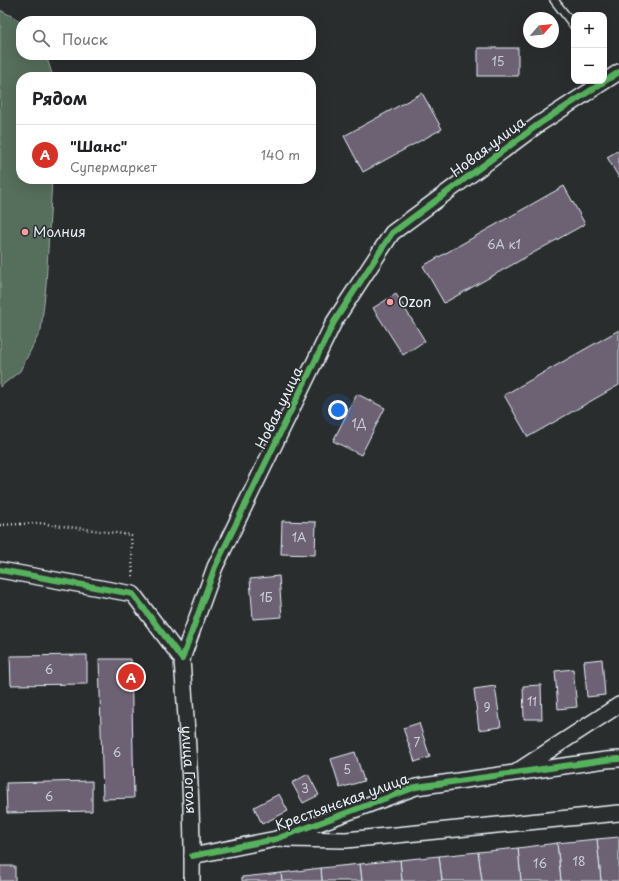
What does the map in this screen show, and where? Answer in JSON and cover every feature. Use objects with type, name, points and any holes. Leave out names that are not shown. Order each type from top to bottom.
[{"type":"street","name":"Новая улица","points":[[607,78],[619,72]]},
{"type":"street","name":"Новая улица","points":[[182,659],[215,567],[334,322],[392,233],[539,124],[597,84]]},
{"type":"street","points":[[0,570],[133,594],[182,659]]},
{"type":"street","name":"улица Гоголя","points":[[182,659],[189,763],[192,881]]},
{"type":"street","points":[[515,773],[619,705]]},
{"type":"street","name":"Крестьянская улица","points":[[192,856],[276,839],[416,787],[619,759]]},
{"type":"street","name":"Крестьянская улица","points":[[276,839],[346,840],[619,813]]},
{"type":"lane","points":[[554,0],[571,22]]},
{"type":"path","points":[[0,525],[39,523],[131,535],[133,594]]},
{"type":"green space","name":"Молния","points":[[0,10],[16,18],[16,60],[48,60],[51,72],[16,72],[16,184],[52,184],[46,285],[41,330],[20,371],[0,387]]},
{"type":"building","points":[[478,48],[518,48],[518,76],[478,76]]},
{"type":"building","points":[[422,93],[442,129],[363,172],[344,136]]},
{"type":"building","points":[[619,150],[619,178],[607,157]]},
{"type":"building","points":[[564,186],[585,224],[444,303],[423,266]]},
{"type":"building","points":[[396,294],[425,341],[403,355],[373,308]]},
{"type":"building","points":[[619,330],[619,385],[528,437],[504,395]]},
{"type":"building","points":[[357,394],[385,408],[361,455],[333,441]]},
{"type":"building","points":[[282,521],[316,522],[315,555],[281,554]]},
{"type":"building","points":[[279,576],[282,617],[253,619],[250,579]]},
{"type":"building","points":[[87,655],[87,684],[11,685],[10,656]]},
{"type":"building","points":[[99,659],[131,659],[134,798],[103,799]]},
{"type":"building","points":[[602,659],[605,695],[587,697],[584,661]]},
{"type":"building","points":[[573,669],[577,707],[558,709],[555,671]]},
{"type":"building","points":[[541,685],[542,719],[524,719],[523,686]]},
{"type":"building","points":[[495,686],[501,727],[479,730],[474,689]]},
{"type":"building","points":[[419,723],[430,757],[415,762],[403,728]]},
{"type":"building","points":[[355,752],[364,781],[340,788],[331,759]]},
{"type":"building","points":[[308,774],[319,795],[303,803],[292,783]]},
{"type":"building","points":[[92,781],[92,811],[7,813],[6,783]]},
{"type":"building","points":[[279,794],[288,811],[262,824],[254,807]]},
{"type":"building","points":[[619,837],[619,881],[601,881],[597,839]]},
{"type":"building","points":[[597,839],[601,881],[561,881],[557,843]]},
{"type":"building","points":[[557,843],[561,881],[521,881],[518,848]]},
{"type":"building","points":[[518,848],[521,881],[482,881],[478,852]]},
{"type":"building","points":[[478,852],[482,881],[442,881],[439,856]]},
{"type":"building","points":[[439,856],[442,881],[402,881],[400,860]]},
{"type":"building","points":[[400,860],[402,881],[362,881],[360,864]]},
{"type":"building","points":[[360,864],[362,881],[322,881],[321,868]]},
{"type":"building","points":[[0,866],[15,866],[15,881],[0,881]]},
{"type":"building","points":[[321,868],[322,881],[282,881],[281,873]]},
{"type":"building","points":[[281,873],[282,881],[242,881],[242,877]]},
{"type":"cycle path","points":[[0,570],[133,594],[182,659],[215,567],[334,322],[392,233],[539,124],[619,72]]},
{"type":"cycle path","points":[[192,856],[276,839],[416,787],[619,759]]},
{"type":"place","name":"Молния","points":[[25,232]]},
{"type":"place","name":"Ozon","points":[[390,302]]},
{"type":"place","name":"\"Шанс\"","points":[[131,677]]}]
